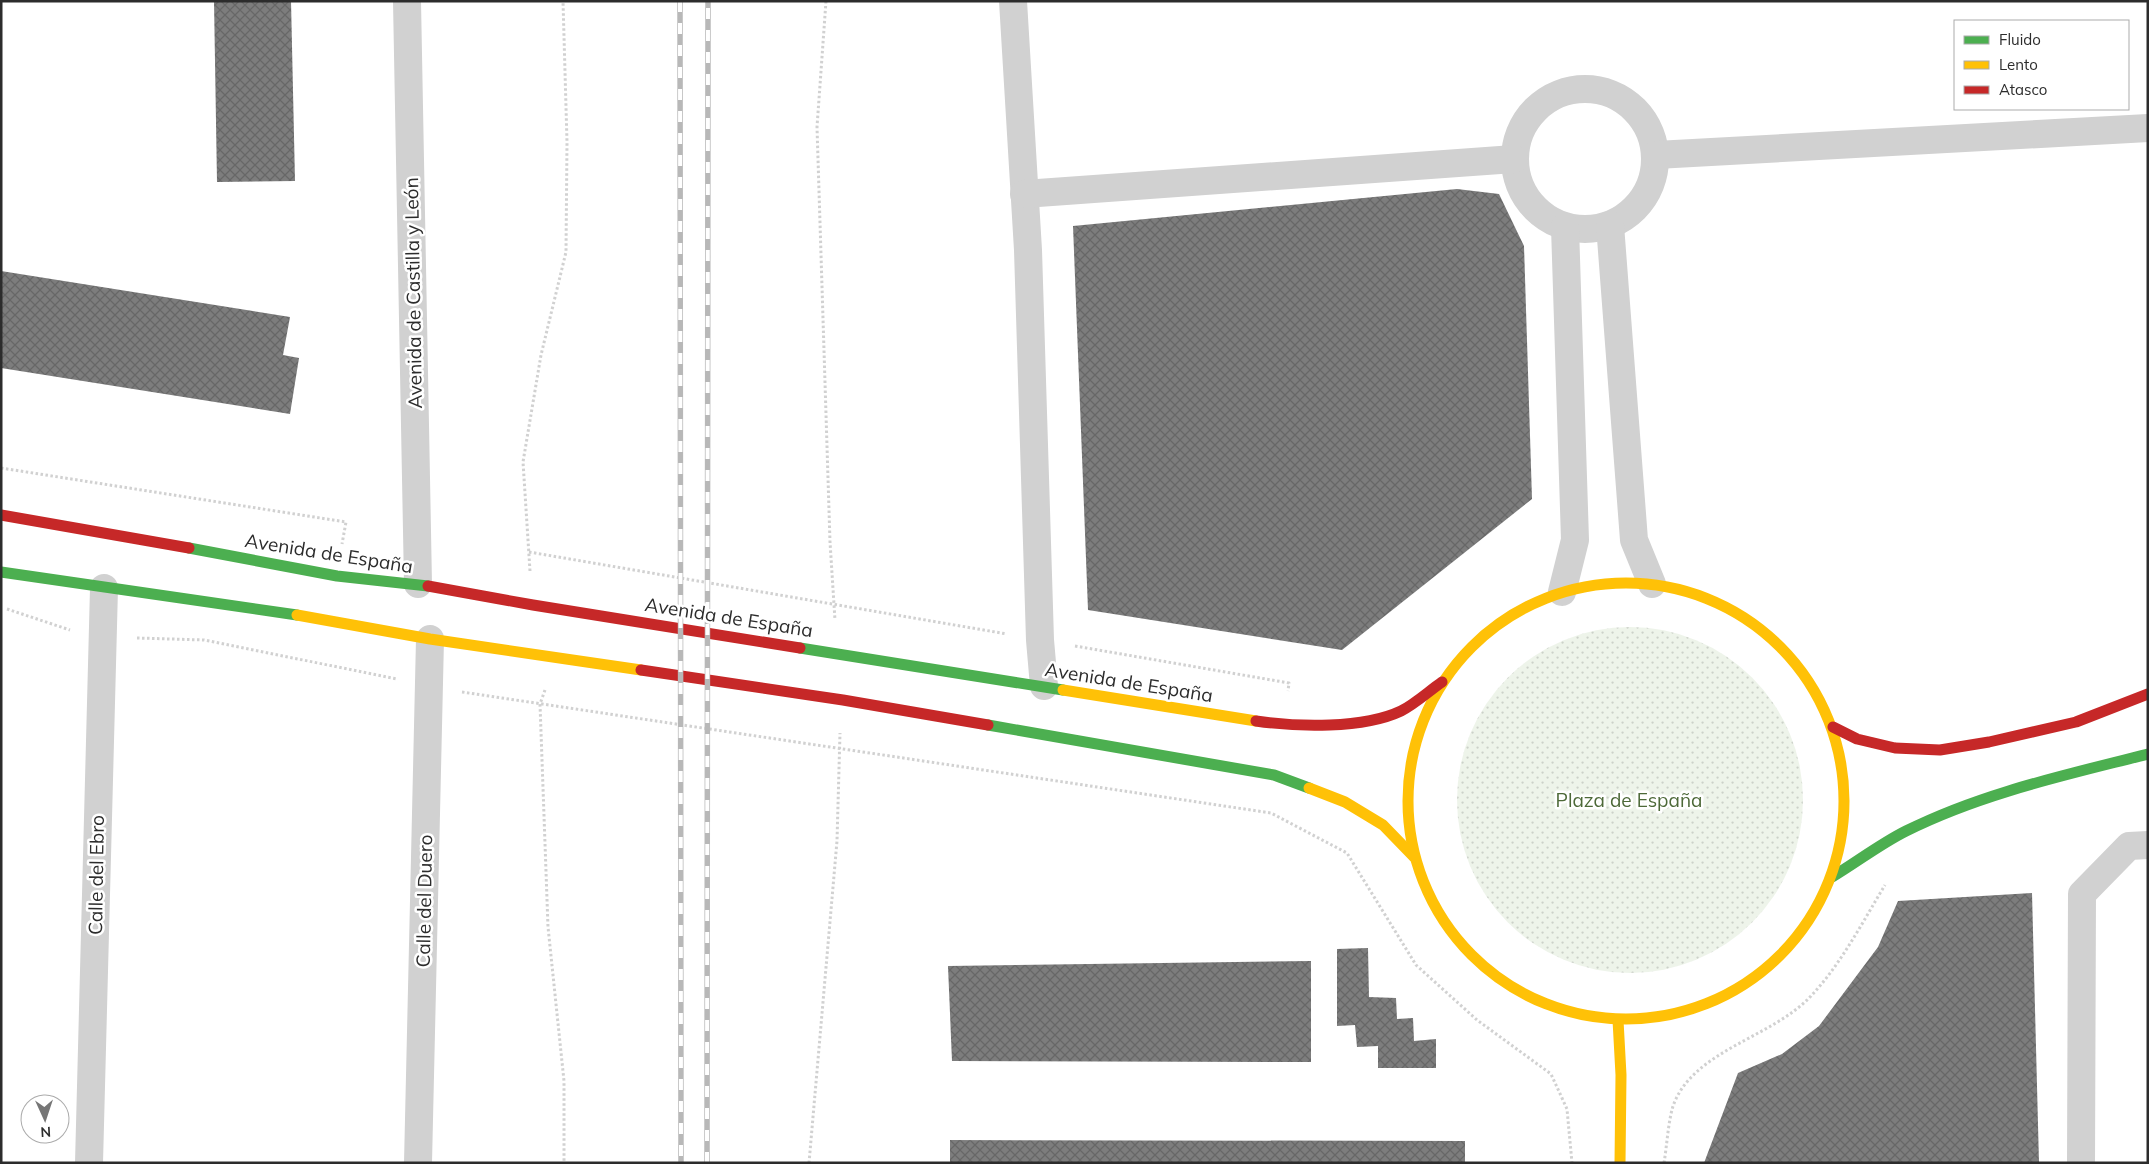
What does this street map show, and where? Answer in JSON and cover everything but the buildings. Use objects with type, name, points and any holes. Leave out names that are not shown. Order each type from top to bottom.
[{"type":"main road","name":"Avenida de España","points":[[1,515],[95,530],[337,576],[418,584],[533,605],[837,652],[1284,725],[1356,724],[1401,712],[1442,682]]},
{"type":"main road","points":[[1,572],[330,620],[430,639],[843,700],[1274,775],[1345,802],[1383,825],[1414,857]]},
{"type":"main road","points":[[1606,583],[1652,584],[1699,595],[1743,616],[1781,646],[1812,684],[1833,727],[1843,764],[1846,802],[1842,840],[1832,877],[1812,918],[1784,954],[1749,983],[1708,1004],[1673,1014],[1618,1020],[1572,1013],[1529,997],[1489,972],[1456,940],[1431,901],[1414,857],[1407,812],[1409,767],[1421,722],[1442,682],[1475,643],[1515,613],[1562,592],[1606,583]]},
{"type":"main road","points":[[2076,722],[2148,694]]},
{"type":"main road","points":[[1833,727],[1857,739],[1895,748],[1940,750],[1990,742],[2148,705]]},
{"type":"main road","points":[[1832,877],[1906,832],[1940,816],[1999,795],[2148,754]]},
{"type":"main road","points":[[1618,1020],[1621,1074],[1620,1163]]},
{"type":"street","name":"Avenida de Castilla y León","points":[[407,1],[418,584]]},
{"type":"street","points":[[1013,1],[1024,194],[1040,640],[1044,686]]},
{"type":"street","points":[[1580,89],[1596,89],[1611,93],[1627,101],[1639,113],[1651,132],[1656,155],[1654,177],[1645,198],[1629,214],[1610,226],[1588,230],[1565,226],[1545,217],[1528,201],[1518,182],[1514,159],[1519,135],[1530,114],[1544,101],[1552,97],[1570,90],[1580,89]]},
{"type":"street","points":[[1656,155],[2148,128]]},
{"type":"street","points":[[1024,194],[1514,159]]},
{"type":"street","points":[[1562,592],[1576,540],[1565,226]]},
{"type":"street","points":[[1610,226],[1634,540],[1652,584]]},
{"type":"street","name":"Calle del Ebro","points":[[89,1163],[104,588]]},
{"type":"street","name":"Calle del Duero","points":[[418,1163],[430,639]]},
{"type":"street","points":[[2081,1163],[2082,894],[2129,846],[2148,846]]},
{"type":"path","points":[[533,605],[522,462],[542,355],[566,252],[567,142],[563,1]]},
{"type":"path","points":[[826,1],[817,127],[837,652]]},
{"type":"path","points":[[529,552],[1289,682],[1284,725]]},
{"type":"path","points":[[1,608],[102,640],[147,637],[204,640],[373,672],[429,687],[1271,813],[1347,853],[1416,965],[1477,1020],[1551,1074],[1567,1109],[1572,1163]]},
{"type":"path","points":[[556,657],[540,704],[548,927],[564,1081],[564,1163]]},
{"type":"path","points":[[809,1163],[837,841],[838,749],[843,700]]},
{"type":"path","points":[[1664,1163],[1674,1106],[1702,1065],[1773,1026],[1810,997],[1839,960],[1887,882]]},
{"type":"green space","name":"Plaza de España","points":[[1613,627],[1647,627],[1680,634],[1712,647],[1753,677],[1774,704],[1790,734],[1800,766],[1803,800],[1800,834],[1790,866],[1774,896],[1753,923],[1712,953],[1680,966],[1647,973],[1613,973],[1580,966],[1548,953],[1520,934],[1496,910],[1477,882],[1464,850],[1457,817],[1457,783],[1464,750],[1477,718],[1496,690],[1520,666],[1548,647],[1580,634]]},
{"type":"railway","points":[[680,1],[681,1163]]},
{"type":"railway","points":[[707,1163],[708,1]]},
{"type":"traffic: fast","points":[[189,548],[337,576],[428,586]]},
{"type":"traffic: fast","points":[[1,572],[297,615]]},
{"type":"traffic: fast","points":[[800,648],[1063,690]]},
{"type":"traffic: fast","points":[[988,725],[1274,775],[1309,788]]},
{"type":"traffic: fast","points":[[1832,877],[1896,836],[1964,806],[2025,786],[2148,754]]},
{"type":"traffic: slow","points":[[1626,583],[1669,587],[1710,599],[1729,608],[1765,632],[1795,662],[1819,698],[1828,717],[1840,758],[1844,801],[1840,844],[1828,885],[1819,904],[1795,940],[1765,970],[1729,994],[1710,1003],[1669,1015],[1626,1019],[1583,1015],[1542,1003],[1523,994],[1487,970],[1457,940],[1433,904],[1424,885],[1412,844],[1408,801],[1412,758],[1424,717],[1433,698],[1457,662],[1487,632],[1523,608],[1542,599],[1583,587],[1626,583]]},
{"type":"traffic: slow","points":[[297,615],[430,639],[641,670]]},
{"type":"traffic: slow","points":[[1063,690],[1256,721]]},
{"type":"traffic: slow","points":[[1309,788],[1345,802],[1383,825],[1414,857]]},
{"type":"traffic: slow","points":[[1618,1020],[1621,1075],[1620,1163]]},
{"type":"traffic: jam","points":[[1,515],[189,548]]},
{"type":"traffic: jam","points":[[428,586],[800,648]]},
{"type":"traffic: jam","points":[[641,670],[843,700],[988,725]]},
{"type":"traffic: jam","points":[[1256,721],[1310,725],[1349,724],[1368,721],[1401,711],[1442,682]]},
{"type":"traffic: jam","points":[[1833,727],[1857,739],[1895,748],[1940,750],[1989,742],[2076,722],[2148,694]]}]
